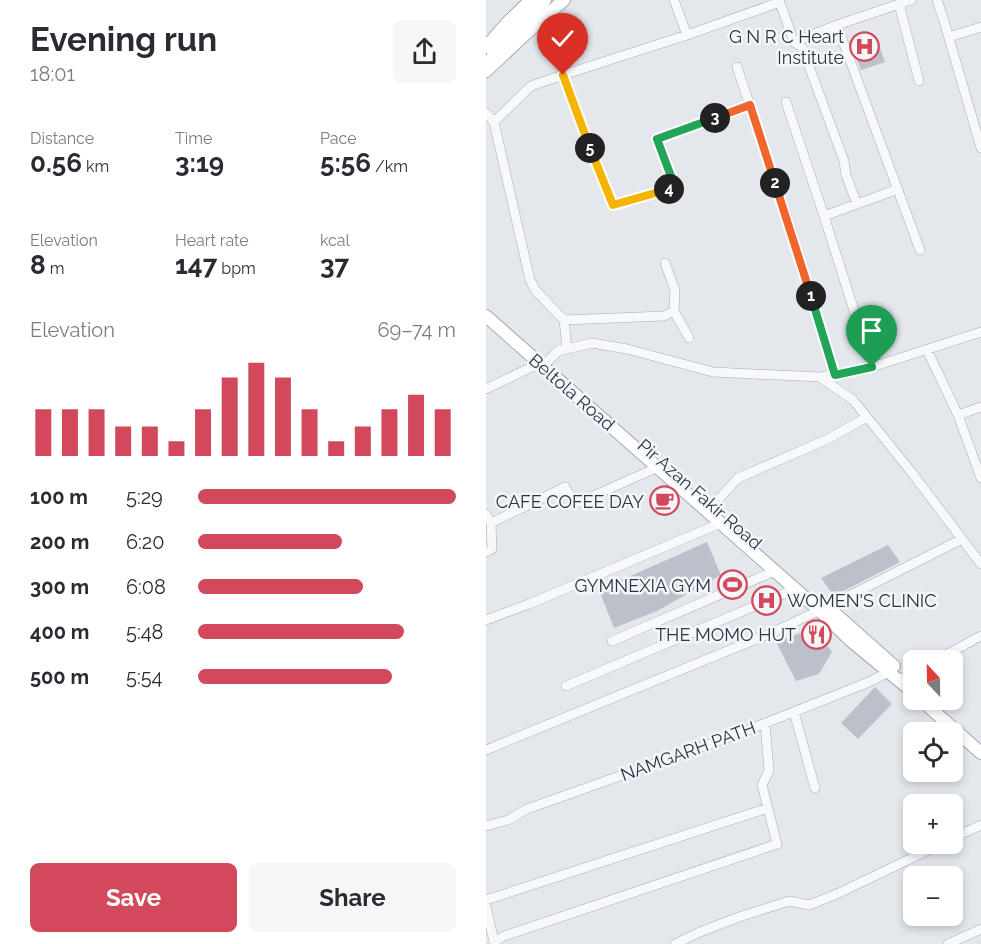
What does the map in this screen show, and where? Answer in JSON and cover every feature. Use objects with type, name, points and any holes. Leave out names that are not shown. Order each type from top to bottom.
[{"type":"main road","points":[[486,71],[490,49],[508,22],[531,0]]},
{"type":"main road","points":[[490,49],[545,0]]},
{"type":"main road","points":[[486,71],[564,0]]},
{"type":"main road","name":"Pir Azan Fakir Road","points":[[486,306],[544,362],[903,674]]},
{"type":"main road","name":"Beltola Road","points":[[486,316],[544,362]]},
{"type":"main road","name":"Pir Azan Fakir Road","points":[[661,465],[721,523],[795,589],[827,607],[850,640],[889,672],[903,676]]},
{"type":"main road","points":[[932,710],[981,753]]},
{"type":"main road","points":[[944,710],[981,743]]},
{"type":"street","points":[[674,0],[687,35]]},
{"type":"street","points":[[794,42],[911,0]]},
{"type":"street","points":[[937,0],[981,148]]},
{"type":"street","points":[[494,122],[531,86],[687,35],[779,1],[794,42],[802,46],[844,161],[846,175],[857,204]]},
{"type":"street","points":[[899,4],[919,81]]},
{"type":"street","points":[[837,25],[920,250]]},
{"type":"street","points":[[949,37],[981,27]]},
{"type":"street","points":[[737,67],[790,226],[835,375]]},
{"type":"street","points":[[563,75],[613,205],[675,187],[657,139],[750,105]]},
{"type":"street","points":[[786,102],[872,367]]},
{"type":"street","points":[[486,113],[494,122],[530,280],[536,291],[564,320],[567,349]]},
{"type":"street","points":[[824,216],[898,189]]},
{"type":"street","points":[[666,263],[675,290],[674,311],[689,338]]},
{"type":"street","points":[[564,320],[664,316],[674,311]]},
{"type":"street","points":[[486,389],[544,362],[558,351],[592,343],[627,349],[712,372],[820,377],[872,367],[981,332]]},
{"type":"street","points":[[927,350],[958,415],[981,478]]},
{"type":"street","points":[[820,377],[853,400],[980,561]]},
{"type":"street","points":[[958,415],[981,407]]},
{"type":"street","points":[[718,500],[738,478],[828,439],[867,417]]},
{"type":"street","points":[[491,524],[565,487],[576,504],[661,465]]},
{"type":"street","points":[[486,514],[491,524],[492,549],[486,552]]},
{"type":"street","points":[[486,620],[721,523]]},
{"type":"street","points":[[486,750],[771,633],[962,539]]},
{"type":"street","points":[[612,641],[775,571]]},
{"type":"street","points":[[566,686],[795,589]]},
{"type":"street","points":[[955,650],[981,636]]},
{"type":"street","name":"NAMGARH PATH","points":[[486,826],[508,820],[527,809],[738,734],[889,672]]},
{"type":"street","points":[[794,712],[815,788]]},
{"type":"street","points":[[486,906],[495,943],[504,936],[777,844],[762,785],[769,771],[765,723]]},
{"type":"street","points":[[486,900],[768,808]]},
{"type":"street","points":[[963,833],[981,825]]},
{"type":"street","points":[[675,944],[729,921],[789,901],[809,905],[920,854]]},
{"type":"street","points":[[948,944],[981,929]]},
{"type":"building","points":[[876,37],[885,62],[861,70],[852,46]]},
{"type":"building","points":[[707,542],[721,575],[657,611],[614,628],[599,590]]},
{"type":"building","points":[[888,545],[900,562],[834,596],[821,578]]},
{"type":"building","points":[[814,628],[832,652],[819,674],[796,681],[776,642]]},
{"type":"building","points":[[875,687],[892,704],[858,739],[841,723]]},
{"type":"place","name":"G N R C Heart Institute","points":[[865,46]]},
{"type":"place","name":"CAFE COFEE DAY","points":[[665,501]]},
{"type":"place","name":"GYMNEXIA GYM","points":[[732,585]]},
{"type":"place","name":"WOMEN'S CLINIC","points":[[766,600]]},
{"type":"place","name":"THE MOMO HUT","points":[[817,634]]},
{"type":"route","points":[[563,75],[613,205],[675,187],[657,139],[750,105],[790,226],[835,375],[872,367]]}]
